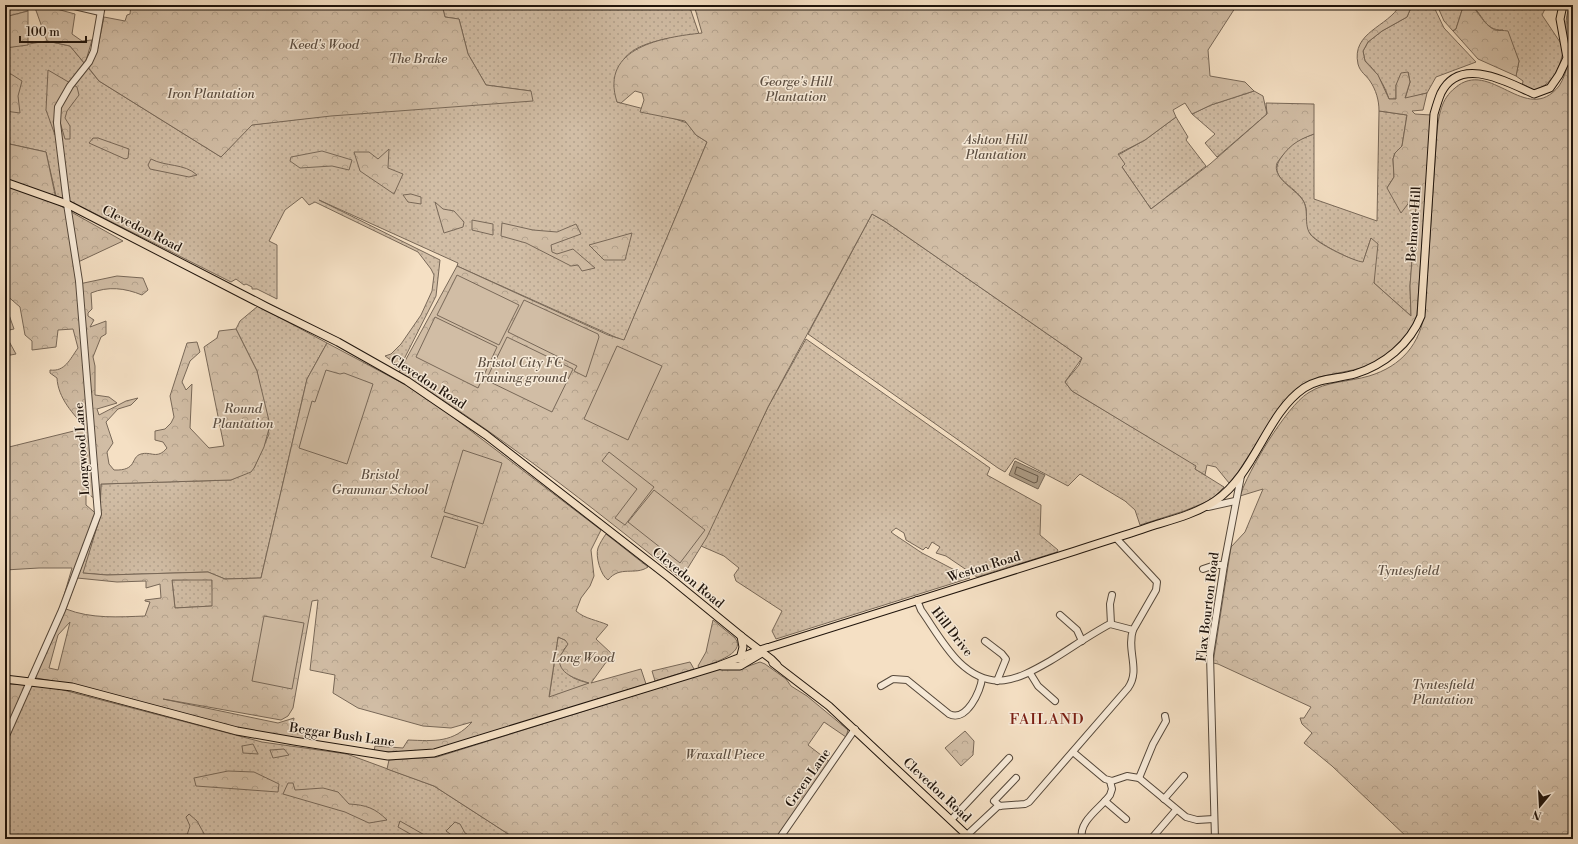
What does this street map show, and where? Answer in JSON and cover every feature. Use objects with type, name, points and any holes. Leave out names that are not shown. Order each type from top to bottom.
[{"type":"main road","name":"Belmont Hill","points":[[1242,476],[1284,409],[1299,392],[1318,381],[1356,373],[1389,357],[1407,341],[1415,331],[1420,316],[1434,114],[1441,92],[1448,83],[1460,75],[1480,73],[1506,81],[1534,94],[1550,88],[1559,75],[1567,58],[1560,19],[1562,5]]},
{"type":"main road","name":"Clevedon Road","points":[[5,182],[67,204],[338,342],[407,381],[486,435],[664,573],[776,665],[825,703],[855,729],[969,837]]},
{"type":"main road","name":"Weston Road","points":[[760,652],[770,647],[1184,516],[1205,507],[1222,496],[1242,476]]},
{"type":"main road","points":[[740,659],[743,647],[741,636]]},
{"type":"main road","name":"Beggar Bush Lane","points":[[718,666],[740,666],[760,652]]},
{"type":"main road","name":"Beggar Bush Lane","points":[[5,679],[72,687],[237,731],[388,756],[434,753],[760,652]]},
{"type":"street","points":[[70,5],[100,12]]},
{"type":"street","name":"Longwood Lane","points":[[5,738],[62,610],[98,514],[79,281],[67,204],[57,123],[58,107],[70,86],[89,62],[94,51],[102,5]]},
{"type":"street","name":"Flax Bourton Road","points":[[1215,839],[1210,654],[1235,501],[1242,476]]},
{"type":"street","name":"Weston Road","points":[[1205,507],[1235,501]]},
{"type":"street","points":[[969,837],[1000,806],[1029,802],[1130,686],[1134,674],[1130,649],[1133,630],[1157,588],[1157,582],[1116,538]]},
{"type":"street","points":[[1206,566],[1224,565]]},
{"type":"street","points":[[1112,595],[1110,604],[1111,624],[1133,630]]},
{"type":"street","name":"Hill Drive","points":[[917,600],[921,610],[952,654],[966,668],[982,678],[998,681],[1013,680],[1030,673],[1111,624]]},
{"type":"street","points":[[1062,618],[1077,630],[1082,641]]},
{"type":"street","name":"Hill Drive","points":[[985,641],[996,645],[1006,659],[998,681]]},
{"type":"street","points":[[1030,673],[1038,686],[1051,701]]},
{"type":"street","points":[[884,683],[899,678],[908,680],[949,714],[956,716],[962,713],[969,706],[979,692],[982,678]]},
{"type":"street","points":[[1139,778],[1153,744],[1166,722],[1165,716]]},
{"type":"street","name":"Green Lane","points":[[779,839],[855,729]]},
{"type":"street","points":[[1073,752],[1103,778],[1110,781],[1127,776],[1139,778],[1176,810],[1190,819],[1214,819]]},
{"type":"street","points":[[951,820],[1009,758]]},
{"type":"street","points":[[1000,806],[994,801],[1016,778]]},
{"type":"street","points":[[1164,799],[1179,778]]},
{"type":"street","points":[[1082,839],[1082,827],[1111,792],[1110,781]]},
{"type":"street","points":[[1105,801],[1122,818]]},
{"type":"street","points":[[1151,839],[1162,829],[1176,810]]},
{"type":"green space","points":[[5,5],[27,5],[28,11],[5,17]]},
{"type":"green space","points":[[34,5],[42,5],[75,14],[72,34],[82,41],[92,40],[85,64],[70,46],[47,41]]},
{"type":"green space","points":[[131,5],[442,5],[445,17],[459,19],[468,54],[486,85],[531,91],[533,101],[331,116],[252,125],[221,157],[99,81],[88,67],[97,52],[104,17],[125,21],[127,15],[130,14]]},
{"type":"green space","points":[[442,5],[689,5],[699,34],[666,39],[641,46],[631,52],[624,59],[619,72],[617,102],[652,111],[687,123],[696,135],[707,142],[624,341],[457,266],[458,263],[319,200],[440,260],[436,296],[399,369],[395,367],[395,363],[385,356],[391,354],[401,344],[421,315],[432,291],[434,275],[418,252],[315,202],[309,205],[302,197],[285,210],[269,241],[277,245],[277,299],[257,289],[252,289],[252,287],[246,284],[244,285],[236,279],[231,282],[74,203],[56,196],[46,152],[5,143],[5,48],[47,41],[70,46],[99,81],[221,157],[251,125],[531,91],[486,85],[468,54],[459,19],[445,17]]},
{"type":"green space","points":[[694,5],[1237,5],[1208,50],[1210,76],[1245,82],[1254,91],[1211,105],[1192,114],[1185,103],[1173,110],[1176,117],[1145,140],[1118,154],[1125,164],[1122,167],[1151,209],[1210,164],[1267,114],[1266,103],[1314,104],[1314,134],[1297,142],[1285,152],[1277,163],[1276,168],[1278,173],[1305,204],[1308,229],[1310,234],[1318,241],[1345,256],[1363,262],[1371,238],[1378,244],[1374,283],[1411,316],[1410,286],[1417,192],[1401,213],[1387,188],[1394,177],[1393,159],[1395,153],[1402,146],[1407,115],[1379,111],[1378,99],[1370,81],[1359,67],[1357,53],[1360,44],[1365,37],[1394,13],[1400,5],[1412,5],[1407,17],[1382,31],[1368,42],[1363,51],[1365,61],[1378,75],[1389,99],[1396,99],[1396,85],[1401,73],[1408,72],[1410,82],[1405,98],[1427,93],[1423,110],[1412,111],[1415,114],[1431,115],[1417,314],[1415,323],[1400,346],[1367,367],[1319,377],[1296,389],[1284,401],[1238,472],[1229,483],[1216,467],[1207,465],[1205,475],[1195,469],[1196,466],[1072,391],[1065,382],[1079,365],[1082,358],[886,222],[872,214],[768,407],[707,537],[681,579],[613,524],[508,445],[436,395],[399,372],[457,266],[608,335],[624,340],[707,142],[696,135],[685,121],[640,112],[644,100],[642,93],[635,91],[621,103],[617,102],[614,83],[617,69],[626,57],[638,48],[670,38],[702,33]]},
{"type":"green space","points":[[1412,5],[1433,5],[1444,28],[1476,62],[1436,77],[1427,93],[1405,99],[1410,82],[1408,72],[1396,85],[1396,99],[1389,99],[1379,78],[1365,61],[1363,51],[1368,42],[1382,31],[1407,17]]},
{"type":"green space","points":[[1437,5],[1470,5],[1462,10],[1456,29],[1453,31],[1444,21]]},
{"type":"green space","points":[[1470,5],[1547,5],[1542,15],[1564,48],[1558,69],[1552,79],[1535,91],[1522,87],[1523,81],[1516,76],[1519,61],[1511,42],[1503,30],[1491,28]]},
{"type":"green space","points":[[1470,5],[1491,28],[1495,30],[1508,31],[1519,61],[1516,76],[1478,59],[1453,31],[1456,29],[1462,10]]},
{"type":"green space","name":"Tyntesfield Plantation","points":[[1570,5],[1573,5],[1573,839],[1409,839],[1332,766],[1304,743],[1312,733],[1302,724],[1300,718],[1304,718],[1311,707],[1213,663],[1231,547],[1245,532],[1263,489],[1240,496],[1259,456],[1289,411],[1299,400],[1308,393],[1322,386],[1361,378],[1381,372],[1400,360],[1408,352],[1419,334],[1425,311],[1437,131],[1440,113],[1444,102],[1450,92],[1455,88],[1468,81],[1481,80],[1521,96],[1534,99],[1546,97],[1559,86],[1567,65],[1568,55],[1566,26]]},
{"type":"green space","points":[[28,11],[28,45],[5,48],[5,17]]},
{"type":"green space","points":[[48,70],[77,87],[79,95],[67,111],[65,118],[70,126],[70,139],[65,139],[60,122],[57,134],[55,135],[46,110]]},
{"type":"green space","points":[[11,74],[22,81],[18,96],[20,113],[5,111],[5,75]]},
{"type":"green space","points":[[1254,91],[1263,96],[1267,114],[1217,157],[1205,143],[1215,134],[1192,114],[1211,105]]},
{"type":"green space","points":[[1379,111],[1407,115],[1402,146],[1395,153],[1393,159],[1394,177],[1387,188],[1418,191],[1410,286],[1411,316],[1374,283],[1371,238],[1363,263],[1341,254],[1316,239],[1307,229],[1306,209],[1304,202],[1294,190],[1283,181],[1277,170],[1282,156],[1288,148],[1300,140],[1314,134],[1314,199],[1377,221]]},
{"type":"green space","points":[[1176,117],[1188,137],[1186,140],[1206,166],[1151,209],[1122,167],[1118,155],[1145,140]]},
{"type":"green space","points":[[93,138],[98,138],[129,149],[128,158],[125,159],[89,143]]},
{"type":"green space","points":[[5,143],[46,152],[57,204],[123,241],[76,263],[79,284],[117,276],[143,278],[148,290],[142,295],[123,289],[104,289],[91,293],[92,309],[88,313],[88,316],[94,320],[90,327],[106,321],[106,334],[101,337],[93,357],[95,366],[95,395],[109,397],[117,403],[97,409],[99,415],[126,401],[138,398],[131,405],[118,409],[106,422],[113,443],[107,452],[109,464],[114,470],[122,470],[127,468],[141,454],[160,454],[167,448],[163,442],[155,440],[155,431],[165,429],[174,417],[170,396],[187,343],[197,342],[200,352],[190,361],[182,382],[186,390],[192,384],[190,428],[209,448],[224,446],[204,347],[217,338],[219,331],[236,329],[257,371],[270,425],[264,447],[251,472],[231,480],[101,484],[100,503],[86,492],[86,505],[100,517],[83,573],[107,575],[208,572],[225,579],[261,578],[307,379],[327,343],[406,385],[441,408],[601,530],[591,550],[594,576],[590,586],[581,598],[576,611],[587,618],[608,625],[596,639],[612,654],[591,683],[641,669],[646,684],[446,747],[410,752],[374,751],[375,746],[403,748],[408,740],[427,741],[451,737],[465,729],[472,722],[451,728],[423,726],[358,708],[333,693],[335,675],[310,670],[318,600],[312,601],[293,708],[288,716],[281,720],[163,699],[278,723],[294,718],[292,731],[317,734],[315,742],[265,735],[69,684],[31,677],[58,616],[72,568],[5,570],[5,448],[86,428],[63,399],[57,378],[50,373],[50,370],[60,369],[67,364],[78,348],[73,329],[58,330],[56,347],[32,350],[32,341],[25,335],[20,307],[5,294]],"holes":[[[77,578],[117,582],[146,581],[146,588],[160,584],[161,598],[145,600],[150,602],[145,616],[95,616],[66,609]],[[172,580],[212,580],[212,606],[175,608]],[[70,622],[58,670],[49,668],[58,635]],[[558,637],[565,640],[568,644],[560,656],[561,667],[568,675],[589,683],[549,697]]]},
{"type":"green space","points":[[389,149],[388,168],[403,174],[394,194],[360,171],[354,152],[369,152],[378,159]]},
{"type":"green space","points":[[322,151],[352,160],[349,170],[332,166],[300,168],[290,161],[291,157]]},
{"type":"green space","points":[[151,159],[181,167],[192,171],[197,175],[189,177],[150,169],[148,165]]},
{"type":"green space","points":[[411,194],[421,197],[421,204],[408,202],[403,195]]},
{"type":"green space","points":[[435,202],[443,209],[454,211],[464,222],[463,227],[444,233]]},
{"type":"green space","points":[[872,214],[886,222],[1082,358],[1065,382],[1072,391],[1197,466],[1195,469],[1224,487],[1211,500],[1184,511],[1140,525],[1135,510],[1125,501],[1080,474],[1068,486],[1015,458],[1005,472],[998,468],[808,334]]},
{"type":"green space","points":[[472,220],[493,224],[493,235],[472,230]]},
{"type":"green space","points":[[502,223],[533,230],[557,232],[576,224],[581,234],[551,245],[552,252],[557,254],[573,249],[595,268],[582,271],[578,265],[571,266],[526,243],[501,236]]},
{"type":"green space","points":[[632,233],[625,260],[604,260],[589,245]]},
{"type":"green space","points":[[457,275],[519,305],[499,345],[437,315]]},
{"type":"green space","points":[[524,300],[598,334],[599,337],[586,377],[574,371],[577,366],[508,332]]},
{"type":"green space","points":[[258,306],[327,343],[307,379],[261,578],[225,579],[208,572],[107,575],[82,573],[100,517],[101,484],[231,480],[254,468],[269,434],[257,371],[236,329],[240,321]]},
{"type":"green space","points":[[8,312],[14,329],[5,331],[5,317]]},
{"type":"green space","points":[[435,317],[497,347],[478,388],[416,357]]},
{"type":"green space","points":[[5,334],[16,354],[5,356]]},
{"type":"green space","name":"Bristol City FC Training ground","points":[[507,337],[573,369],[552,412],[486,380]]},
{"type":"green space","points":[[806,339],[990,468],[987,475],[1041,505],[1040,535],[1058,550],[1057,552],[977,577],[946,556],[936,553],[940,547],[932,542],[928,549],[926,547],[923,550],[906,540],[904,533],[896,528],[891,532],[922,553],[970,578],[776,639],[772,631],[782,611],[736,581],[734,575],[739,568],[724,556],[701,546],[768,407]]},
{"type":"green space","points":[[617,346],[662,366],[628,440],[584,419]]},
{"type":"green space","points":[[326,370],[340,374],[344,373],[373,384],[347,464],[299,448],[312,401],[315,402]]},
{"type":"green space","points":[[463,450],[502,463],[483,524],[444,512]]},
{"type":"green space","points":[[609,452],[654,487],[625,525],[615,518],[637,489],[602,461]]},
{"type":"green space","points":[[654,490],[705,530],[680,563],[628,522]]},
{"type":"green space","points":[[444,516],[478,526],[465,568],[431,557]]},
{"type":"green space","points":[[606,534],[648,567],[638,571],[617,573],[608,580],[605,578],[598,561],[597,552]]},
{"type":"green space","points":[[212,579],[213,606],[175,608],[172,580]]},
{"type":"green space","points":[[264,616],[304,623],[292,689],[252,681]]},
{"type":"green space","points":[[713,620],[735,638],[738,644],[736,649],[725,658],[699,668],[698,666],[706,652]]},
{"type":"green space","points":[[558,637],[565,640],[569,644],[564,649],[561,666],[574,678],[590,683],[549,698]]},
{"type":"green space","points":[[690,662],[694,669],[655,681],[652,671]]},
{"type":"green space","name":"Wraxall Piece","points":[[760,662],[786,679],[791,686],[807,696],[848,730],[846,737],[824,722],[808,745],[830,762],[775,839],[516,839],[434,786],[387,769],[389,760],[437,757],[719,669],[740,669]]},
{"type":"green space","points":[[5,684],[30,685],[5,745]]},
{"type":"green space","points":[[30,685],[48,686],[262,742],[347,754],[434,786],[516,839],[5,839],[5,745]]},
{"type":"green space","points":[[965,731],[974,741],[973,755],[961,766],[945,748]]},
{"type":"green space","points":[[253,744],[258,754],[243,753],[242,746]]},
{"type":"green space","points":[[284,749],[289,755],[273,758],[270,750]]},
{"type":"green space","points":[[228,771],[254,772],[279,784],[278,792],[196,786],[194,778]]},
{"type":"green space","points":[[288,783],[293,783],[295,790],[323,788],[338,792],[349,804],[370,808],[387,820],[369,823],[345,812],[283,794]]},
{"type":"green space","points":[[189,814],[197,821],[207,839],[186,838],[190,826],[186,817]]},
{"type":"green space","points":[[400,821],[428,837],[427,839],[419,839],[398,827]]},
{"type":"green space","points":[[455,822],[460,824],[465,833],[475,839],[457,839],[446,831]]},
{"type":"water","points":[[1015,461],[1045,475],[1038,489],[1009,475]]},
{"type":"district","name":"FAILAND","points":[[1047,719]]},
{"type":"park label","name":"Keed's Wood","points":[[324,45]]},
{"type":"park label","name":"The Brake","points":[[418,59]]},
{"type":"park label","name":"George's Hill Plantation","points":[[796,90]]},
{"type":"park label","name":"Iron Plantation","points":[[211,94]]},
{"type":"park label","name":"Ashton Hill Plantation","points":[[996,148]]},
{"type":"park label","name":"Round Plantation","points":[[243,416]]},
{"type":"park label","name":"Bristol Grammar School","points":[[380,482]]},
{"type":"park label","name":"Tyntesfield","points":[[1408,571]]},
{"type":"park label","name":"Long Wood","points":[[583,658]]}]
